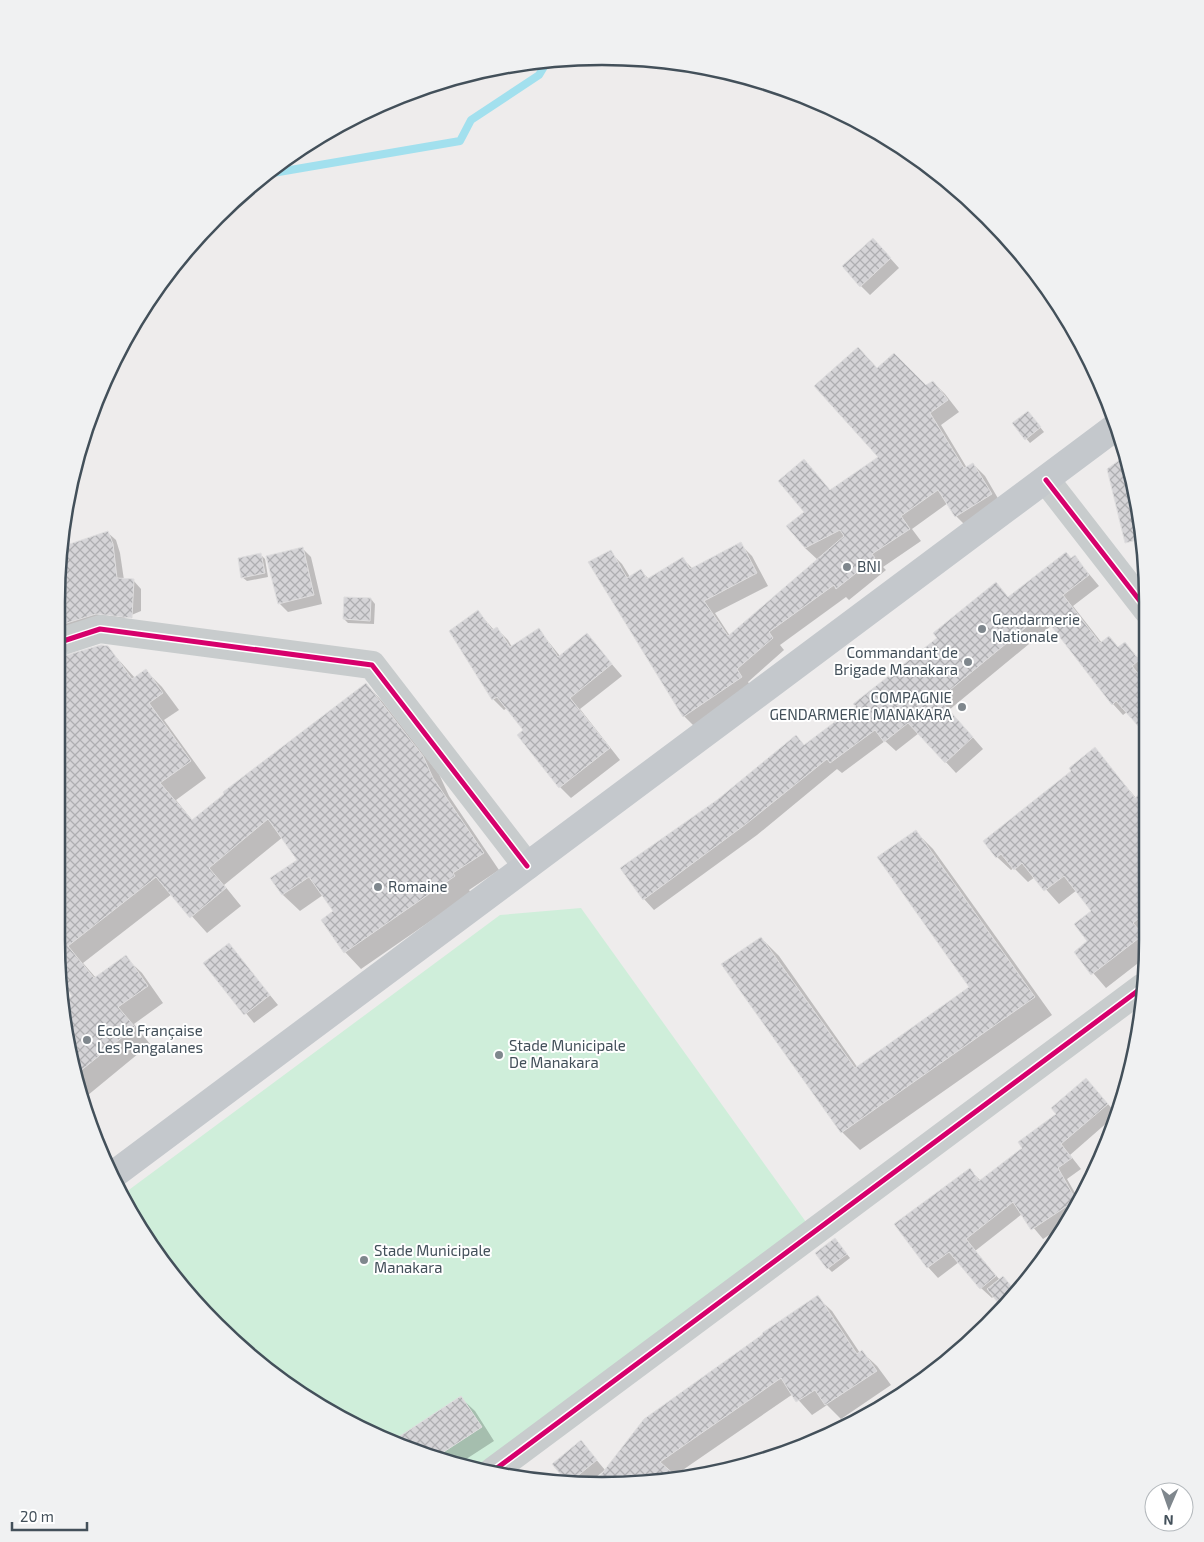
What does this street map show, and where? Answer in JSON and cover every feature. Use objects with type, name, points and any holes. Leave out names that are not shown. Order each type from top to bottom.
[{"type":"main road","points":[[117,1172],[1111,430]]},
{"type":"street","points":[[1046,480],[1139,600]]},
{"type":"street","points":[[65,640],[100,629],[372,665],[526,866]]},
{"type":"street","points":[[498,1467],[1136,992]]},
{"type":"green space","name":"Stade Municipale De Manakara","points":[[581,908],[816,1236],[493,1466],[429,1449],[364,1422],[333,1405],[275,1366],[222,1320],[198,1294],[156,1238],[127,1191],[500,915]]},
{"type":"building","points":[[873,238],[891,258],[860,287],[842,266]]},
{"type":"building","points":[[858,347],[877,368],[894,353],[926,385],[933,381],[948,400],[930,413],[964,468],[973,463],[992,494],[955,517],[938,490],[901,516],[910,529],[872,554],[875,558],[836,589],[834,585],[769,632],[773,638],[737,669],[742,677],[683,717],[588,562],[611,550],[627,578],[641,569],[647,579],[683,557],[690,569],[741,542],[757,573],[704,601],[728,636],[844,536],[840,530],[805,548],[786,526],[804,512],[778,481],[804,459],[830,490],[878,457],[814,386]]},
{"type":"building","points":[[1028,411],[1041,427],[1025,440],[1012,423]]},
{"type":"building","points":[[1120,460],[1129,497],[1135,541],[1125,543],[1107,469]]},
{"type":"building","points":[[108,531],[113,544],[117,578],[134,579],[132,618],[96,614],[65,624],[66,567],[69,544]]},
{"type":"building","points":[[303,547],[314,595],[278,604],[266,556]]},
{"type":"building","points":[[1066,552],[1071,558],[1075,555],[1089,575],[1063,595],[1100,643],[1109,636],[1118,647],[1125,642],[1139,660],[1132,666],[1139,675],[1139,727],[1116,701],[1112,705],[1042,614],[939,699],[973,737],[945,763],[908,723],[884,742],[875,730],[830,763],[827,759],[746,824],[643,900],[620,868],[717,800],[796,735],[804,745],[856,706],[853,704],[937,638],[933,633],[996,582],[1008,597]]},
{"type":"building","points":[[261,553],[265,573],[241,578],[238,558]]},
{"type":"building","points":[[344,597],[371,598],[370,621],[343,619]]},
{"type":"building","points":[[478,610],[492,630],[497,627],[510,647],[539,628],[558,657],[587,633],[612,664],[570,698],[610,748],[559,788],[517,735],[523,730],[497,697],[492,700],[449,631]]},
{"type":"building","points":[[101,645],[108,646],[132,679],[146,669],[163,693],[149,703],[191,761],[160,783],[192,820],[224,794],[223,792],[366,683],[423,756],[433,778],[484,853],[453,873],[455,876],[344,953],[321,920],[333,911],[309,877],[282,895],[270,878],[297,860],[268,819],[209,868],[226,888],[190,918],[156,877],[68,946],[94,978],[126,955],[148,986],[118,1007],[135,1027],[81,1070],[70,1010],[69,998],[72,996],[68,991],[66,975],[65,656]]},
{"type":"building","points":[[1095,747],[1135,798],[1139,795],[1139,918],[1133,923],[1139,930],[1139,938],[1091,975],[1074,952],[1087,941],[1074,924],[1091,911],[1064,876],[1044,891],[1022,863],[1014,870],[1001,854],[996,858],[983,841],[1071,771],[1069,768]]},
{"type":"building","points":[[916,830],[1035,997],[841,1133],[721,964],[761,937],[855,1068],[969,987],[877,857]]},
{"type":"building","points":[[229,943],[270,995],[244,1015],[203,963]]},
{"type":"building","points":[[1086,1078],[1108,1104],[1061,1144],[1072,1158],[1058,1168],[1074,1196],[1069,1205],[1031,1230],[1013,1202],[966,1239],[996,1276],[980,1289],[949,1252],[927,1268],[894,1224],[970,1168],[979,1181],[1022,1148],[1018,1142],[1056,1114],[1051,1108]]},
{"type":"building","points":[[835,1238],[847,1254],[827,1269],[815,1253]]},
{"type":"building","points":[[1003,1276],[1012,1287],[998,1303],[987,1289]]},
{"type":"building","points":[[818,1295],[857,1354],[862,1350],[877,1371],[825,1405],[815,1390],[796,1402],[781,1378],[660,1462],[671,1472],[637,1476],[599,1477],[644,1419],[762,1333]]},
{"type":"building","points":[[461,1396],[482,1427],[442,1453],[399,1437]]},
{"type":"building","points":[[581,1440],[597,1460],[577,1476],[561,1475],[552,1464]]},
{"type":"waterway","points":[[281,172],[460,141],[471,120],[539,75],[543,69]]},
{"type":"cycle path","points":[[1046,480],[1139,600]]},
{"type":"cycle path","points":[[65,640],[100,629],[372,665],[527,866]]},
{"type":"cycle path","points":[[498,1467],[1136,992]]},
{"type":"place","name":"BNI","points":[[847,567]]},
{"type":"place","name":"Gendarmerie Nationale","points":[[982,629]]},
{"type":"place","name":"Commandant de Brigade Manakara","points":[[968,662]]},
{"type":"place","name":"COMPAGNIE GENDARMERIE MANAKARA","points":[[962,707]]},
{"type":"place","name":"Romaine","points":[[378,887]]},
{"type":"place","name":"Ecole Française Les Pangalanes","points":[[87,1040]]},
{"type":"place","name":"Stade Municipale De Manakara","points":[[499,1055]]},
{"type":"place","name":"Stade Municipale Manakara","points":[[364,1260]]}]
